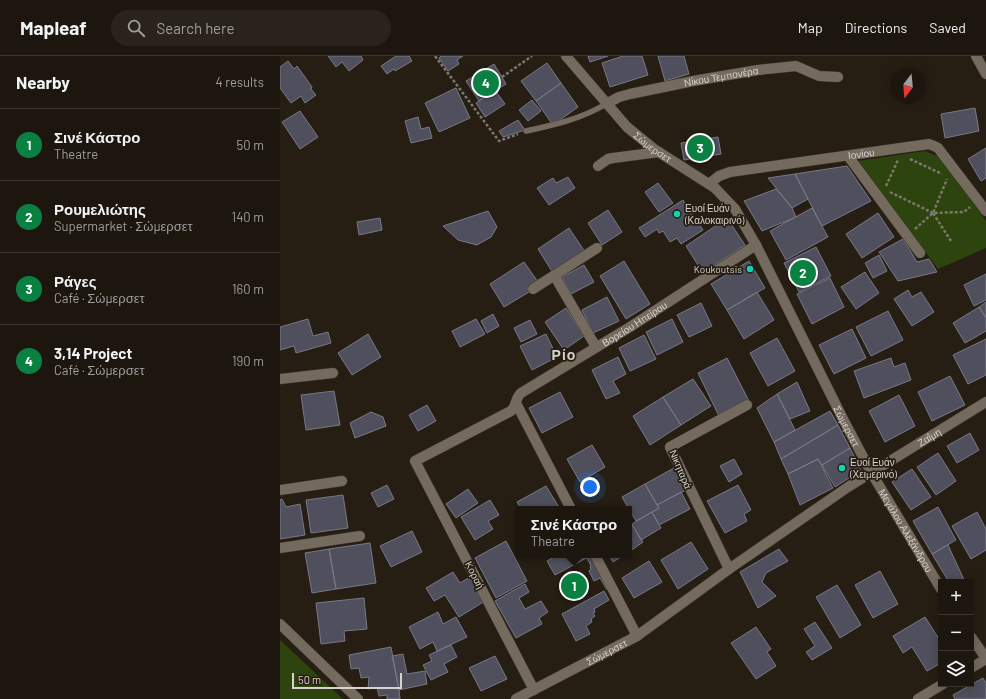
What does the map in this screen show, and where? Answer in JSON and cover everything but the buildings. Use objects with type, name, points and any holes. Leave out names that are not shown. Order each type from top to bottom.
[{"type":"street","name":"Σώμερσετ","points":[[516,699],[638,636],[729,569],[871,472],[756,245],[735,209],[720,192],[659,152],[626,127],[566,56]]},
{"type":"street","points":[[976,56],[986,74]]},
{"type":"street","name":"Νίκου Τεμπονέρα","points":[[606,104],[619,97],[630,94],[758,70],[796,66],[819,76],[838,76]]},
{"type":"street","name":"Ιονίου","points":[[709,184],[720,176],[730,172],[848,156],[900,151],[928,144],[938,148],[986,211]]},
{"type":"street","points":[[598,166],[608,159],[659,152]]},
{"type":"street","points":[[848,156],[920,253]]},
{"type":"street","name":"Βορείου Ηπείρου","points":[[415,460],[511,411],[520,393],[681,294],[756,245]]},
{"type":"street","points":[[533,290],[597,248]]},
{"type":"street","points":[[554,275],[596,347]]},
{"type":"street","points":[[280,379],[332,373]]},
{"type":"street","name":"Ζαΐμη","points":[[871,472],[986,402]]},
{"type":"street","points":[[516,403],[569,506]]},
{"type":"street","name":"Νικηταρά","points":[[729,569],[670,447],[747,405]]},
{"type":"street","name":"Κοραή","points":[[415,460],[534,690]]},
{"type":"street","name":"Μεγάλου Αλεξάνδρου","points":[[871,472],[938,584]]},
{"type":"street","points":[[280,490],[342,481]]},
{"type":"street","points":[[280,548],[360,536]]},
{"type":"street","points":[[597,558],[638,636]]},
{"type":"street","points":[[280,624],[358,699]]},
{"type":"street","points":[[974,640],[986,658],[974,666]]},
{"type":"street","points":[[918,699],[938,687]]},
{"type":"lane","points":[[526,131],[573,119],[592,112],[606,104]]},
{"type":"path","points":[[435,56],[499,141],[526,131]]},
{"type":"path","points":[[502,77],[532,56]]},
{"type":"path","points":[[907,236],[933,213],[948,176],[900,151],[884,190],[933,213],[964,212],[979,201]]},
{"type":"path","points":[[933,213],[951,241]]},
{"type":"green space","points":[[925,151],[940,157],[986,221],[986,248],[938,269],[858,161]]},
{"type":"green space","points":[[280,640],[343,699],[280,699]]},
{"type":"place","name":"3,14 Project","points":[[486,83]]},
{"type":"place","name":"Ράγες","points":[[700,148]]},
{"type":"place","name":"Ευοί Ευάν (Καλοκαιρινό)","points":[[677,214]]},
{"type":"place","name":"Koukoutsis","points":[[750,269]]},
{"type":"place","name":"Ρουμελιώτης","points":[[803,273]]},
{"type":"place","name":"Ευοί Ευάν (Χειμερινό)","points":[[842,468]]},
{"type":"place","name":"Σινέ Κάστρο","points":[[574,586]]},
{"type":"district","name":"Ρίο","points":[[564,354]]}]
